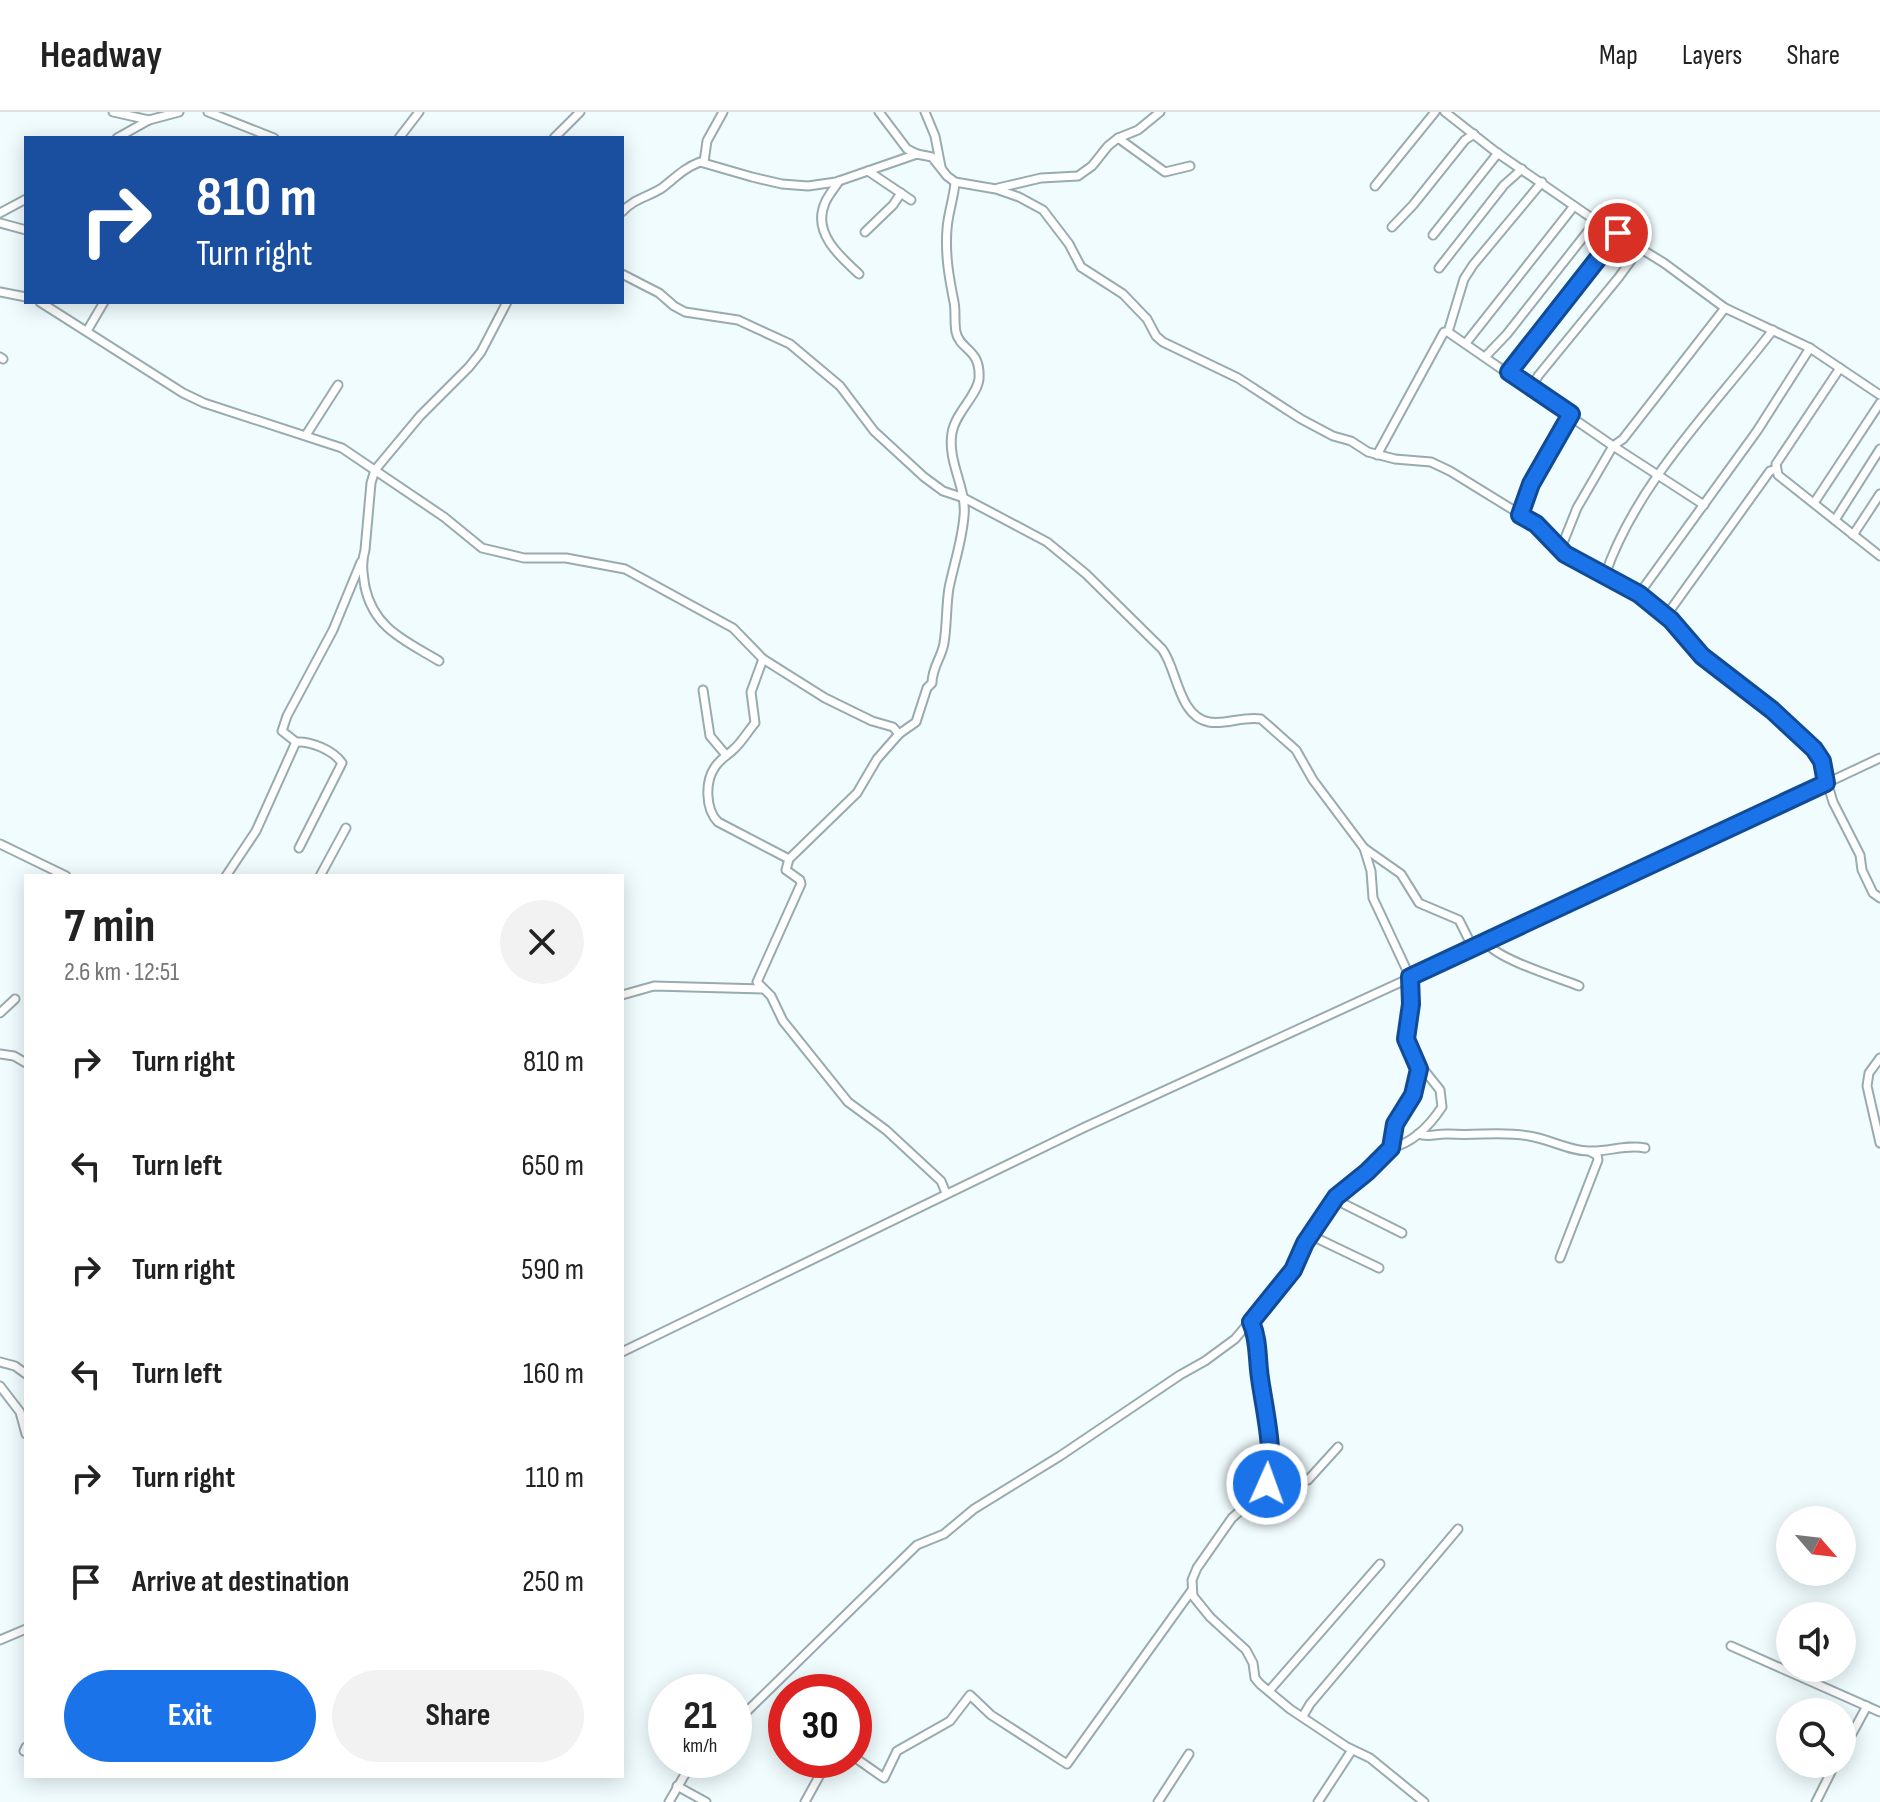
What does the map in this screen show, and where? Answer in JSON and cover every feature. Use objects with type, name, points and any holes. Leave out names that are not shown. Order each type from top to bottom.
[{"type":"street","points":[[113,112],[149,120]]},
{"type":"street","points":[[121,136],[149,120],[179,112]]},
{"type":"street","points":[[208,112],[269,136]]},
{"type":"street","points":[[401,136],[419,112]]},
{"type":"street","points":[[556,136],[580,112]]},
{"type":"street","points":[[704,162],[707,141],[723,112]]},
{"type":"street","points":[[879,112],[907,149],[932,157],[955,182],[996,189],[1043,210],[1069,244],[1081,267],[1123,294],[1147,319],[1163,342],[1238,378],[1321,430],[1377,455],[1434,463],[1536,524],[1565,554],[1639,594],[1666,616],[1702,656],[1772,710],[1814,749],[1822,761],[1826,783],[1860,855],[1862,870],[1873,893],[1880,898]]},
{"type":"street","points":[[925,112],[938,145],[941,167]]},
{"type":"street","points":[[996,189],[1041,178],[1078,176],[1118,138],[1138,130],[1160,112]]},
{"type":"street","points":[[1375,186],[1435,112]]},
{"type":"street","points":[[1445,112],[1498,153],[1725,308],[1810,348],[1880,395]]},
{"type":"street","points":[[1392,227],[1465,140],[1474,134]]},
{"type":"street","points":[[1118,138],[1165,172],[1190,166]]},
{"type":"street","points":[[1433,235],[1498,153]]},
{"type":"street","points":[[624,210],[634,201],[659,190],[685,168],[704,162],[782,184],[808,186],[839,181],[917,154]]},
{"type":"street","points":[[1439,268],[1504,185],[1522,169]]},
{"type":"street","points":[[868,171],[911,200]]},
{"type":"street","points":[[839,181],[825,202],[824,234],[830,245],[859,274]]},
{"type":"street","points":[[946,1193],[941,1181],[886,1130],[848,1102],[783,1021],[771,996],[757,982],[801,884],[786,870],[789,859],[859,791],[874,763],[899,734],[916,722],[927,688],[932,683],[933,669],[943,649],[949,589],[964,518],[964,498],[953,463],[951,435],[964,404],[977,386],[979,376],[976,356],[957,337],[954,301],[947,272],[946,231],[954,201],[955,182]]},
{"type":"street","points":[[1448,332],[1464,279],[1542,182]]},
{"type":"street","points":[[865,232],[886,213],[901,193]]},
{"type":"street","points":[[0,213],[24,200]]},
{"type":"street","points":[[1466,343],[1574,206]]},
{"type":"street","points":[[1486,356],[1596,221]]},
{"type":"street","points":[[0,223],[24,229]]},
{"type":"street","points":[[1509,372],[1618,233]]},
{"type":"street","points":[[1531,389],[1538,376],[1640,248]]},
{"type":"street","points":[[624,275],[659,293],[685,312],[738,320],[779,337],[840,386],[874,431],[924,477],[943,491],[964,498],[1047,542],[1086,574],[1162,649],[1168,656],[1178,691],[1200,717],[1211,722],[1254,718],[1265,721],[1296,750],[1313,780],[1364,848],[1401,874],[1419,903],[1459,920],[1473,948]]},
{"type":"street","points":[[0,292],[24,297]]},
{"type":"street","points":[[44,304],[183,393],[204,403],[342,448],[444,517],[482,548],[524,558],[566,558],[625,569],[733,628],[763,659],[825,698],[872,721],[893,727],[899,734]]},
{"type":"street","points":[[87,331],[103,304]]},
{"type":"street","points":[[439,661],[391,631],[372,611],[362,560],[371,483],[375,470],[420,416],[475,359],[506,304]]},
{"type":"street","points":[[1561,548],[1577,508],[1613,446],[1623,439],[1725,308]]},
{"type":"street","points":[[1605,575],[1614,548],[1657,475],[1773,330]]},
{"type":"street","points":[[1377,455],[1444,332],[1448,332]]},
{"type":"street","points":[[1448,332],[1704,505]]},
{"type":"street","points":[[1639,594],[1757,431],[1810,348]]},
{"type":"street","points":[[1840,368],[1776,464],[1776,469],[1778,475],[1877,553],[1880,542]]},
{"type":"street","points":[[306,435],[338,385]]},
{"type":"street","points":[[1814,503],[1880,403]]},
{"type":"street","points":[[1520,515],[1531,484],[1571,414]]},
{"type":"street","points":[[1835,520],[1880,449]]},
{"type":"street","points":[[1666,616],[1770,471],[1776,469]]},
{"type":"street","points":[[1853,535],[1880,494]]},
{"type":"street","points":[[299,848],[342,763],[338,757],[314,745],[296,742],[282,731],[333,630],[362,560]]},
{"type":"street","points":[[763,659],[751,692],[755,723],[713,769],[708,797],[712,815],[718,822],[789,859]]},
{"type":"street","points":[[703,690],[710,736],[726,755]]},
{"type":"street","points":[[227,874],[256,831],[296,742]]},
{"type":"street","points":[[624,1351],[946,1193],[1880,758]]},
{"type":"street","points":[[321,874],[346,828]]},
{"type":"street","points":[[0,844],[62,874]]},
{"type":"street","points":[[752,1706],[892,1566],[917,1545],[944,1534],[995,1494],[1028,1476],[1235,1339],[1293,1270],[1310,1235],[1340,1192],[1367,1172],[1391,1148],[1408,1142],[1418,1134],[1438,1113],[1443,1103],[1440,1090],[1418,1064],[1406,1039],[1411,1004],[1410,977],[1373,898],[1371,871],[1364,848]]},
{"type":"street","points":[[1487,943],[1491,949],[1579,986]]},
{"type":"street","points":[[624,994],[654,986],[763,989]]},
{"type":"street","points":[[0,1013],[15,999]]},
{"type":"street","points":[[0,1054],[14,1056],[24,1062]]},
{"type":"street","points":[[1880,1058],[1868,1077],[1867,1086],[1876,1110],[1880,1143]]},
{"type":"street","points":[[1391,1148],[1399,1114],[1416,1087],[1418,1064]]},
{"type":"street","points":[[1418,1134],[1428,1137],[1516,1134],[1591,1152],[1626,1146],[1645,1148]]},
{"type":"street","points":[[1560,1258],[1598,1160],[1597,1155],[1591,1152]]},
{"type":"street","points":[[1329,1206],[1340,1202],[1402,1233]]},
{"type":"street","points":[[1310,1235],[1379,1268]]},
{"type":"street","points":[[1251,1322],[1257,1340],[1269,1433],[1270,1468],[1263,1491],[1232,1518],[1197,1568],[1192,1580],[1193,1596],[1210,1617],[1246,1650],[1253,1663],[1255,1678],[1269,1691],[1352,1750],[1370,1758],[1424,1802]]},
{"type":"street","points":[[0,1362],[24,1373]]},
{"type":"street","points":[[0,1386],[20,1412],[24,1427]]},
{"type":"street","points":[[1270,1468],[1277,1464],[1284,1465],[1308,1480],[1338,1447]]},
{"type":"street","points":[[1303,1716],[1458,1529]]},
{"type":"street","points":[[1269,1691],[1380,1564]]},
{"type":"street","points":[[872,1770],[884,1778],[897,1751],[950,1721],[970,1695],[991,1715],[1067,1764],[1192,1590]]},
{"type":"street","points":[[0,1640],[24,1630]]},
{"type":"street","points":[[1731,1646],[1880,1712]]},
{"type":"street","points":[[1856,1726],[1867,1706]]},
{"type":"street","points":[[1318,1802],[1352,1750]]},
{"type":"street","points":[[1158,1802],[1189,1754]]},
{"type":"street","points":[[669,1802],[683,1778]]},
{"type":"street","points":[[805,1802],[818,1778]]},
{"type":"street","points":[[1816,1802],[1828,1778]]},
{"type":"street","points":[[677,1786],[706,1802]]},
{"type":"route","points":[[1267,1484],[1269,1433],[1261,1392],[1257,1340],[1251,1322],[1293,1270],[1305,1243],[1340,1192],[1367,1172],[1391,1148],[1395,1124],[1413,1095],[1419,1069],[1406,1039],[1412,989],[1410,977],[1826,783],[1822,761],[1814,749],[1772,710],[1710,664],[1671,620],[1639,594],[1565,554],[1536,524],[1520,515],[1531,484],[1571,414],[1509,372],[1618,233]]}]
